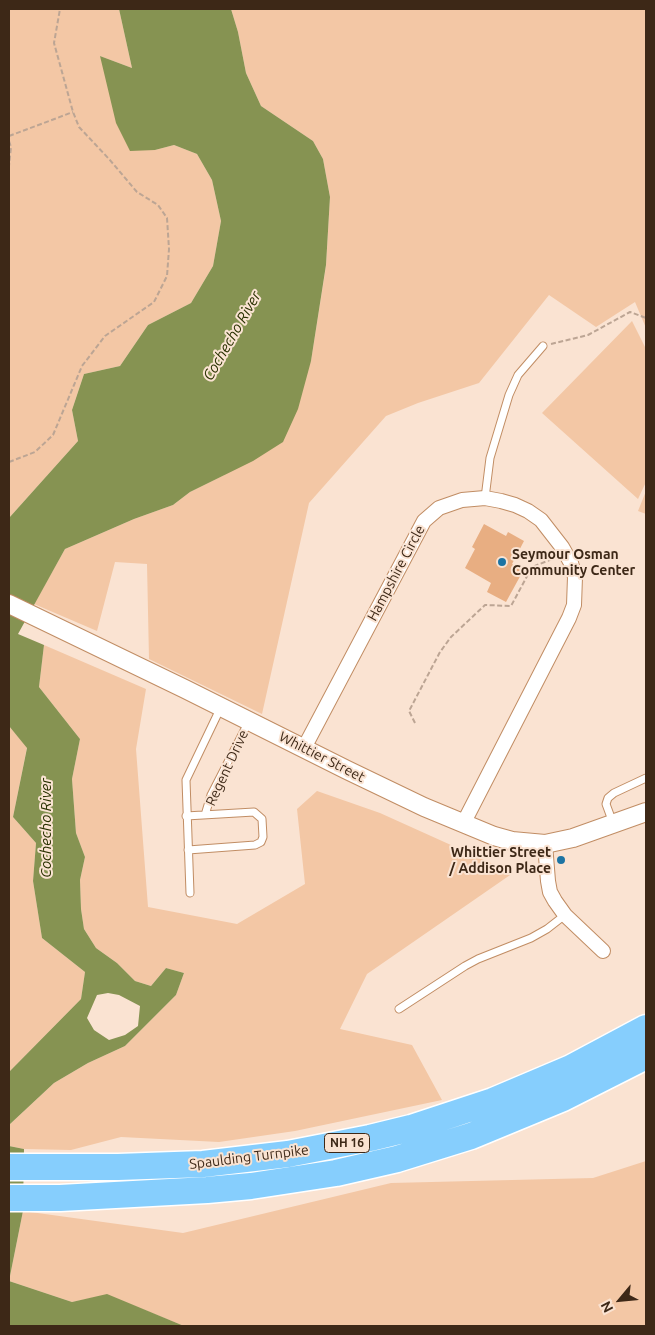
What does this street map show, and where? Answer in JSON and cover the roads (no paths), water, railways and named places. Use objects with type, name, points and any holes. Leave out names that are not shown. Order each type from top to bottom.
[{"type":"highway","name":"Spaulding Turnpike","points":[[18,1167],[203,1164],[288,1154],[370,1138],[412,1128],[493,1102],[571,1068],[646,1028]]},
{"type":"highway","name":"Spaulding Turnpike","points":[[19,1198],[207,1190],[279,1183],[397,1159],[489,1129],[563,1098],[646,1056]]},
{"type":"street","name":"Hampshire Circle","points":[[304,748],[424,521],[439,508],[462,500],[485,498],[515,505],[528,511],[540,520],[562,547],[571,564],[575,577],[574,605],[570,618],[463,824]]},
{"type":"street","name":"Whittier Street","points":[[9,604],[249,720],[347,770],[463,824],[512,841],[545,844],[574,838],[646,812]]},
{"type":"street","points":[[545,844],[550,892],[565,915],[603,951]]},
{"type":"lane","points":[[485,498],[490,458],[509,395],[518,375],[543,346]]},
{"type":"lane","name":"Regent Drive","points":[[190,893],[186,780],[221,707]]},
{"type":"lane","name":"Regent Drive","points":[[205,815],[211,796],[249,720]]},
{"type":"lane","points":[[613,825],[606,804],[608,798],[614,792],[646,778]]},
{"type":"lane","name":"Regent Drive","points":[[186,816],[254,812],[262,819],[263,837],[260,842],[188,850]]},
{"type":"lane","points":[[399,1009],[465,966],[531,938],[547,929],[565,915]]},
{"type":"water","name":"Cochecho River","points":[[119,9],[231,9],[238,32],[246,73],[261,106],[313,141],[323,159],[330,197],[326,265],[311,361],[298,409],[283,442],[253,461],[190,492],[173,505],[134,519],[65,549],[18,634],[44,645],[39,687],[80,739],[72,779],[76,833],[85,857],[80,880],[84,929],[96,948],[117,963],[135,981],[151,986],[166,968],[184,973],[176,995],[125,1046],[88,1063],[54,1083],[9,1125],[9,1072],[81,999],[85,972],[42,938],[33,881],[36,843],[13,817],[27,748],[9,726],[9,518],[78,441],[72,410],[84,374],[120,366],[148,325],[191,303],[213,266],[221,221],[212,180],[197,154],[174,145],[155,150],[130,151],[116,123],[100,56],[132,68]],"holes":[[[108,993],[119,995],[140,1006],[138,1026],[125,1035],[109,1040],[94,1030],[87,1018],[97,995]]]},
{"type":"water","points":[[9,1146],[24,1149],[23,1211],[9,1281]]},
{"type":"water","points":[[9,1281],[72,1302],[107,1294],[184,1326],[9,1326]]},
{"type":"place","name":"Seymour Osman Community Center","points":[[502,562]]},
{"type":"place","name":"Whittier Street / Addison Place","points":[[561,860]]}]
